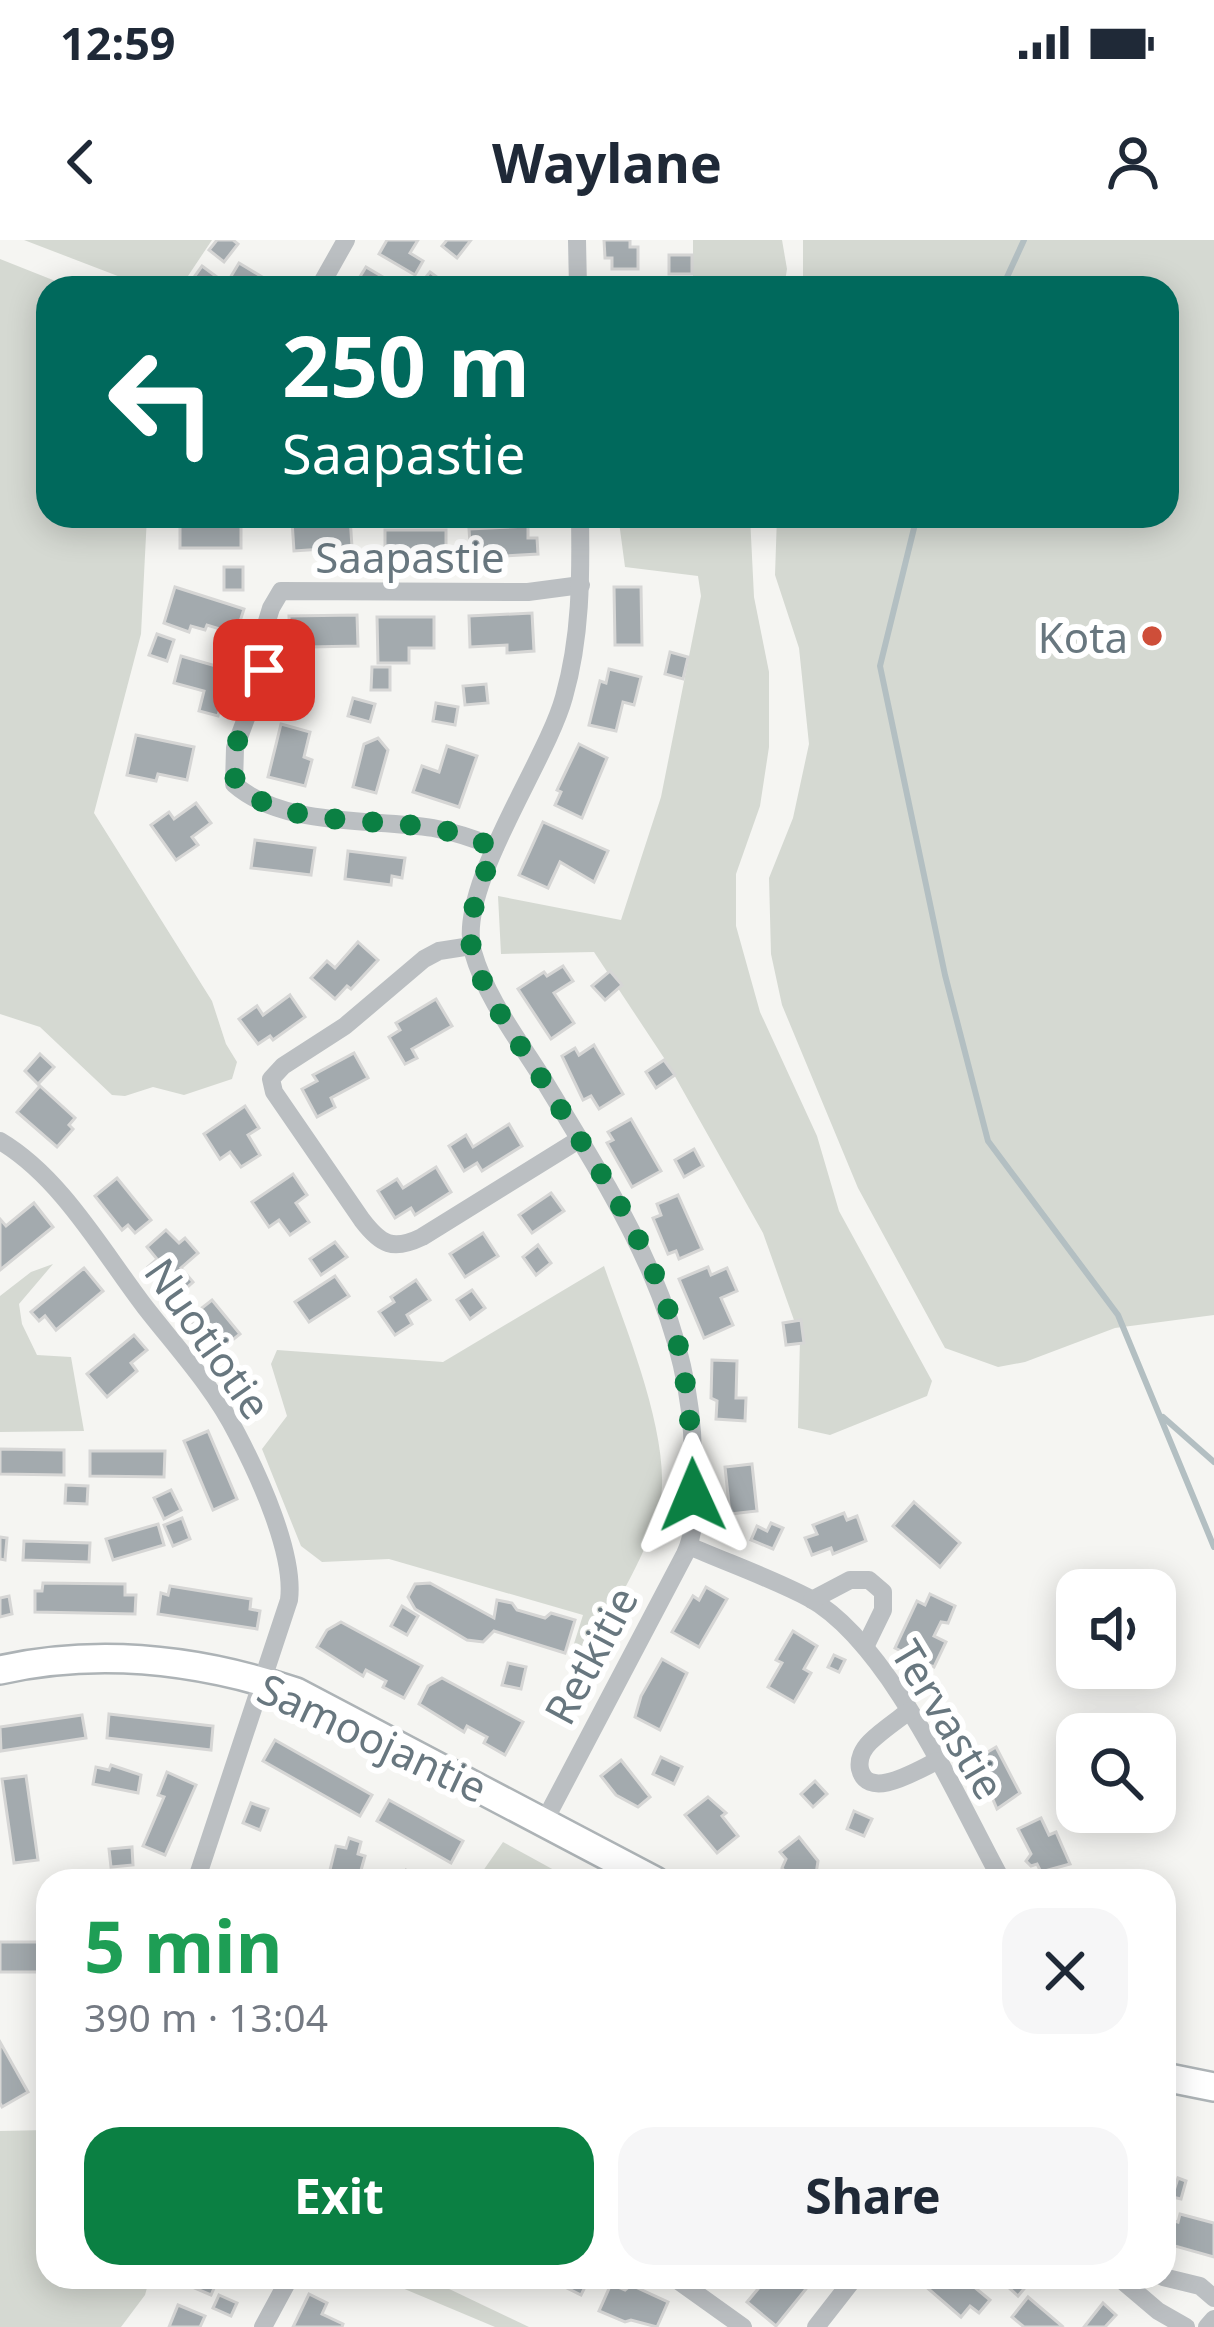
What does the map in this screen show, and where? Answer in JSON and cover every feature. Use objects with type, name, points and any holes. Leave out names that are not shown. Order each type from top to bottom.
[{"type":"street","points":[[326,276],[346,240]]},
{"type":"street","points":[[577,240],[578,276]]},
{"type":"street","points":[[580,528],[574,659],[563,701],[476,897],[471,946],[424,959],[345,1026],[283,1066],[272,1079],[274,1092],[370,1230],[390,1246],[422,1238],[580,1139]]},
{"type":"street","name":"Saapastie","points":[[495,848],[430,828],[298,812],[253,800],[235,784],[235,748],[264,670],[271,608],[280,592],[528,592],[581,585]]},
{"type":"street","name":"Retkitie","points":[[471,946],[487,989],[646,1256],[681,1355],[692,1431],[693,1515],[688,1546],[545,1820]]},
{"type":"street","name":"Nuotiotie","points":[[0,1141],[18,1151],[65,1202],[236,1430],[278,1536],[291,1584],[200,1869]]},
{"type":"street","name":"Tervastie","points":[[688,1546],[812,1600],[865,1647],[909,1711],[996,1869]]},
{"type":"street","points":[[812,1600],[850,1580],[869,1580],[883,1592],[883,1610],[865,1647]]},
{"type":"street","name":"Samoojantie","points":[[0,1670],[85,1659],[169,1661],[263,1681],[296,1692],[633,1869]]},
{"type":"street","points":[[909,1711],[868,1744],[859,1761],[861,1775],[870,1783],[888,1783],[937,1761]]},
{"type":"street","points":[[1176,2079],[1214,2087]]},
{"type":"street","points":[[1176,2280],[1200,2286],[1214,2298]]},
{"type":"street","points":[[263,2327],[284,2289]]},
{"type":"street","points":[[690,2289],[743,2327]]},
{"type":"street","points":[[816,2327],[846,2289]]},
{"type":"street","points":[[1132,2289],[1186,2327]]},
{"type":"street","points":[[1207,2327],[1214,2320]]},
{"type":"shaded area","points":[[24,240],[212,240],[188,276],[118,276]]},
{"type":"shaded area","points":[[693,240],[782,240],[786,276],[693,276]]},
{"type":"shaded area","points":[[803,240],[1214,240],[1214,1315],[1115,1328],[1025,1362],[998,1367],[945,1348],[858,1188],[782,1005],[771,954],[769,878],[793,818],[809,744],[799,648],[775,575],[777,528],[1179,528],[1179,276],[803,276]]},
{"type":"shaded area","points":[[0,259],[43,276],[36,276],[36,528],[146,528],[141,634],[94,813],[212,1001],[237,1062],[232,1079],[184,1095],[153,1087],[112,1095],[40,1027],[0,1014]]},
{"type":"shaded area","points":[[620,528],[751,528],[754,597],[769,672],[769,747],[760,806],[736,874],[736,926],[760,1012],[817,1136],[839,1211],[932,1381],[927,1396],[830,1435],[798,1428],[800,1337],[763,1233],[668,1064],[594,952],[501,954],[498,896],[621,920],[661,797],[701,596],[698,576],[625,567]]},
{"type":"shaded area","points":[[53,1264],[19,1304],[22,1324],[37,1355],[71,1357],[84,1431],[0,1432],[0,1296],[31,1272]]},
{"type":"shaded area","points":[[604,1266],[645,1386],[662,1482],[659,1508],[645,1547],[585,1657],[572,1650],[583,1615],[389,1559],[322,1562],[301,1546],[262,1449],[287,1416],[271,1364],[277,1350],[443,1362]]},
{"type":"shaded area","points":[[503,1842],[552,1869],[484,1869]]},
{"type":"shaded area","points":[[36,2130],[36,2289],[147,2289],[121,2327],[0,2327],[0,2131]]},
{"type":"shaded area","points":[[405,2289],[449,2289],[529,2327],[495,2327]]},
{"type":"building","points":[[217,240],[238,244],[224,262],[209,250]]},
{"type":"building","points":[[387,240],[418,240],[410,253],[423,261],[415,275],[379,254]]},
{"type":"building","points":[[447,240],[471,240],[457,258],[442,246]]},
{"type":"building","points":[[604,240],[630,240],[630,247],[638,247],[638,269],[612,269],[612,258],[605,258]]},
{"type":"building","points":[[669,255],[692,255],[692,274],[669,274]]},
{"type":"building","points":[[239,263],[261,276],[231,276]]},
{"type":"building","points":[[202,266],[216,276],[195,276]]},
{"type":"building","points":[[366,267],[381,276],[360,276]]},
{"type":"building","points":[[180,528],[241,528],[241,548],[180,548]]},
{"type":"building","points":[[292,528],[351,528],[352,547],[294,551]]},
{"type":"building","points":[[528,528],[528,538],[537,538],[538,554],[471,558],[469,529]]},
{"type":"building","points":[[385,530],[446,530],[446,558],[404,558],[404,551],[385,552]]},
{"type":"building","points":[[224,567],[243,567],[243,590],[224,590]]},
{"type":"building","points":[[175,587],[244,609],[236,634],[207,625],[205,630],[191,626],[189,632],[164,623]]},
{"type":"building","points":[[614,587],[641,587],[642,645],[615,645]]},
{"type":"building","points":[[532,613],[534,651],[507,653],[507,645],[470,647],[469,616]]},
{"type":"building","points":[[357,615],[358,646],[309,647],[309,660],[290,660],[289,616]]},
{"type":"building","points":[[377,617],[434,617],[434,648],[409,648],[409,663],[378,663]]},
{"type":"building","name":"Kota","points":[[1152,625],[1163,636],[1152,647],[1141,636]]},
{"type":"building","points":[[157,634],[174,640],[167,661],[149,655]]},
{"type":"building","points":[[670,652],[688,657],[683,679],[665,674]]},
{"type":"building","points":[[181,656],[230,670],[218,716],[199,711],[204,691],[174,683]]},
{"type":"building","points":[[372,667],[390,667],[390,690],[371,690]]},
{"type":"building","points":[[609,669],[641,677],[634,705],[623,702],[616,731],[589,725],[600,681],[606,683]]},
{"type":"building","points":[[486,684],[488,703],[465,705],[463,686]]},
{"type":"building","points":[[353,698],[375,704],[370,722],[348,716]]},
{"type":"building","points":[[436,703],[458,707],[455,725],[433,721]]},
{"type":"building","points":[[281,724],[310,732],[304,757],[312,760],[305,786],[268,777]]},
{"type":"building","points":[[136,735],[194,747],[187,780],[127,775]]},
{"type":"building","points":[[378,738],[388,750],[376,793],[353,787],[364,744]]},
{"type":"building","points":[[579,744],[607,758],[582,818],[555,805],[561,792],[557,790]]},
{"type":"building","points":[[447,746],[477,756],[459,807],[413,792],[422,766],[439,772]]},
{"type":"building","points":[[196,803],[211,823],[192,837],[198,845],[176,860],[151,825],[169,812],[174,819]]},
{"type":"building","points":[[543,822],[608,851],[594,882],[560,862],[548,888],[519,875]]},
{"type":"building","points":[[255,840],[315,848],[311,875],[251,868]]},
{"type":"building","points":[[348,851],[405,858],[402,878],[392,876],[391,885],[345,879]]},
{"type":"building","points":[[358,942],[378,960],[335,999],[311,978],[327,961],[335,968]]},
{"type":"building","points":[[563,966],[573,981],[554,993],[574,1023],[551,1039],[518,989]]},
{"type":"building","points":[[610,971],[622,985],[605,1000],[592,986]]},
{"type":"building","points":[[290,995],[305,1017],[273,1040],[270,1036],[258,1044],[239,1019],[257,1006],[263,1015]]},
{"type":"building","points":[[436,999],[452,1026],[412,1049],[417,1058],[405,1064],[389,1037],[400,1030],[396,1023]]},
{"type":"building","points":[[594,1045],[623,1094],[599,1109],[591,1096],[583,1100],[562,1056],[575,1048],[579,1055]]},
{"type":"building","points":[[354,1053],[368,1078],[331,1098],[335,1107],[317,1117],[302,1089],[317,1081],[313,1075]]},
{"type":"building","points":[[40,1054],[54,1067],[38,1084],[25,1071]]},
{"type":"building","points":[[664,1060],[675,1075],[656,1088],[646,1072]]},
{"type":"building","points":[[40,1086],[75,1118],[69,1125],[73,1129],[57,1147],[17,1112]]},
{"type":"building","points":[[245,1106],[259,1128],[248,1135],[260,1155],[241,1167],[230,1152],[220,1159],[204,1134]]},
{"type":"building","points":[[631,1119],[661,1171],[632,1187],[607,1143],[613,1140],[608,1132]]},
{"type":"building","points":[[509,1124],[522,1146],[482,1171],[477,1163],[464,1171],[449,1146],[466,1135],[473,1147]]},
{"type":"building","points":[[694,1149],[703,1166],[684,1177],[675,1160]]},
{"type":"building","points":[[436,1167],[451,1192],[415,1215],[411,1208],[395,1218],[378,1191],[397,1179],[403,1188]]},
{"type":"building","points":[[293,1174],[307,1195],[296,1203],[309,1222],[290,1235],[279,1220],[269,1227],[252,1202]]},
{"type":"building","points":[[117,1178],[151,1220],[135,1233],[128,1225],[122,1230],[95,1196]]},
{"type":"building","points":[[551,1193],[564,1211],[532,1233],[519,1215]]},
{"type":"building","points":[[678,1195],[702,1249],[679,1259],[676,1251],[668,1254],[653,1218],[661,1215],[657,1204]]},
{"type":"building","points":[[34,1203],[53,1227],[0,1270],[0,1219],[6,1226]]},
{"type":"building","points":[[166,1230],[179,1243],[185,1238],[198,1253],[181,1268],[193,1282],[175,1298],[148,1267],[157,1259],[147,1247]]},
{"type":"building","points":[[483,1233],[498,1256],[465,1277],[450,1254]]},
{"type":"building","points":[[335,1242],[347,1257],[321,1275],[310,1259]]},
{"type":"building","points":[[538,1245],[551,1263],[536,1275],[523,1257]]},
{"type":"building","points":[[708,1267],[711,1275],[727,1268],[737,1291],[721,1298],[733,1325],[704,1338],[679,1279]]},
{"type":"building","points":[[84,1268],[103,1291],[56,1330],[45,1316],[39,1321],[31,1312]]},
{"type":"building","points":[[335,1276],[349,1296],[309,1322],[295,1302]]},
{"type":"building","points":[[416,1280],[430,1300],[407,1315],[412,1324],[395,1335],[379,1312]]},
{"type":"building","points":[[472,1290],[485,1308],[470,1319],[457,1300]]},
{"type":"building","points":[[212,1300],[240,1334],[216,1353],[189,1318]]},
{"type":"building","points":[[801,1320],[804,1343],[786,1345],[783,1323]]},
{"type":"building","points":[[134,1335],[147,1350],[131,1363],[137,1371],[107,1397],[87,1374]]},
{"type":"building","points":[[712,1360],[737,1361],[736,1398],[746,1398],[745,1421],[716,1419]]},
{"type":"building","points":[[208,1431],[237,1499],[213,1510],[184,1441]]},
{"type":"building","points":[[0,1449],[64,1450],[64,1475],[0,1474]]},
{"type":"building","points":[[90,1451],[165,1451],[164,1477],[90,1476]]},
{"type":"building","points":[[752,1464],[757,1511],[730,1514],[725,1467]]},
{"type":"building","points":[[66,1485],[88,1486],[87,1504],[65,1503]]},
{"type":"building","points":[[171,1490],[181,1510],[164,1519],[154,1498]]},
{"type":"building","points":[[914,1502],[960,1543],[940,1567],[893,1526]]},
{"type":"building","points":[[844,1513],[847,1520],[857,1516],[866,1541],[833,1554],[831,1548],[812,1555],[805,1538],[817,1534],[813,1525]]},
{"type":"building","points":[[182,1518],[190,1539],[173,1546],[164,1525]]},
{"type":"building","points":[[771,1523],[783,1528],[773,1549],[751,1540],[757,1526],[767,1531]]},
{"type":"building","points":[[158,1524],[164,1545],[113,1560],[106,1539]]},
{"type":"building","points":[[0,1537],[7,1538],[5,1560],[0,1559]]},
{"type":"building","points":[[24,1541],[90,1543],[89,1562],[23,1560]]},
{"type":"building","points":[[43,1583],[125,1584],[125,1595],[136,1595],[135,1614],[35,1612],[35,1591],[42,1591]]},
{"type":"building","points":[[430,1583],[494,1618],[497,1600],[545,1618],[551,1613],[575,1620],[565,1653],[494,1631],[483,1642],[467,1640],[415,1609],[408,1597],[415,1584]]},
{"type":"building","points":[[170,1586],[251,1599],[250,1609],[260,1611],[257,1629],[158,1614],[161,1593],[168,1595]]},
{"type":"building","points":[[706,1587],[727,1599],[699,1647],[672,1632],[693,1596],[699,1600]]},
{"type":"building","points":[[930,1594],[955,1606],[948,1623],[941,1622],[934,1636],[946,1642],[934,1667],[895,1648],[917,1601],[925,1605]]},
{"type":"building","points":[[9,1596],[12,1614],[0,1617],[0,1598]]},
{"type":"building","points":[[402,1606],[418,1616],[407,1635],[391,1626]]},
{"type":"building","points":[[341,1622],[422,1666],[404,1698],[383,1687],[386,1681],[366,1670],[363,1676],[317,1647],[327,1630]]},
{"type":"building","points":[[793,1631],[817,1646],[804,1669],[811,1673],[794,1702],[768,1687],[782,1663],[776,1660]]},
{"type":"building","points":[[834,1655],[845,1660],[839,1672],[828,1667]]},
{"type":"building","points":[[662,1659],[687,1673],[660,1730],[635,1717]]},
{"type":"building","points":[[508,1663],[526,1667],[521,1689],[502,1685]]},
{"type":"building","points":[[442,1678],[523,1722],[505,1755],[484,1743],[487,1737],[467,1726],[464,1732],[419,1704],[428,1686]]},
{"type":"building","points":[[109,1714],[213,1726],[211,1750],[107,1738]]},
{"type":"building","points":[[82,1715],[86,1738],[1,1751],[0,1727]]},
{"type":"building","points":[[275,1740],[372,1795],[360,1816],[263,1761]]},
{"type":"building","points":[[996,1747],[1020,1793],[997,1809],[976,1759]]},
{"type":"building","points":[[661,1757],[682,1767],[674,1784],[653,1774]]},
{"type":"building","points":[[621,1760],[650,1797],[638,1807],[616,1795],[601,1776]]},
{"type":"building","points":[[111,1765],[141,1775],[138,1793],[93,1784],[96,1767],[109,1770]]},
{"type":"building","points":[[167,1772],[196,1785],[165,1855],[143,1846],[164,1797],[158,1795]]},
{"type":"building","points":[[26,1776],[38,1860],[14,1863],[2,1779]]},
{"type":"building","points":[[815,1781],[827,1794],[813,1807],[801,1794]]},
{"type":"building","points":[[708,1797],[726,1813],[722,1816],[738,1836],[717,1853],[685,1815]]},
{"type":"building","points":[[389,1800],[463,1841],[451,1863],[377,1821]]},
{"type":"building","points":[[251,1803],[268,1809],[260,1830],[243,1823]]},
{"type":"building","points":[[854,1811],[872,1819],[864,1836],[847,1829]]},
{"type":"building","points":[[1041,1818],[1049,1835],[1056,1832],[1070,1864],[1040,1869],[1026,1861],[1031,1854],[1018,1829]]},
{"type":"building","points":[[799,1837],[818,1861],[817,1869],[783,1869],[786,1859],[780,1852]]},
{"type":"building","points":[[349,1838],[361,1842],[358,1854],[365,1856],[361,1869],[330,1869],[336,1846],[346,1848]]},
{"type":"building","points":[[132,1847],[133,1865],[111,1867],[109,1849]]},
{"type":"building","points":[[0,1942],[36,1942],[36,1972],[0,1972]]},
{"type":"building","points":[[0,2042],[28,2092],[2,2107],[0,2103]]},
{"type":"building","points":[[1178,2178],[1186,2181],[1181,2199],[1176,2198]]},
{"type":"building","points":[[1180,2214],[1214,2223],[1214,2257],[1176,2246]]},
{"type":"building","points":[[609,2289],[640,2289],[668,2302],[657,2327],[625,2322],[599,2311]]},
{"type":"building","points":[[758,2289],[806,2289],[776,2326],[747,2302]]},
{"type":"building","points":[[929,2289],[977,2289],[990,2300],[979,2313],[970,2306],[961,2317]]},
{"type":"building","points":[[309,2294],[327,2303],[322,2314],[342,2327],[293,2327]]},
{"type":"building","points":[[219,2295],[237,2303],[231,2316],[213,2308]]},
{"type":"building","points":[[1028,2297],[1062,2326],[1024,2327],[1012,2317]]},
{"type":"building","points":[[1103,2303],[1116,2315],[1105,2327],[1084,2327]]},
{"type":"building","points":[[178,2305],[205,2316],[200,2327],[169,2327]]},
{"type":"waterway","points":[[1008,276],[1024,240]]},
{"type":"waterway","points":[[914,528],[880,666],[945,975],[988,1141],[1118,1315],[1214,1547]]},
{"type":"waterway","points":[[1163,1417],[1214,1462]]},
{"type":"place","name":"Kota","points":[[1152,636]]},
{"type":"route","points":[[264,670],[235,748],[235,784],[253,800],[298,812],[430,828],[495,848],[476,897],[471,946],[487,989],[613,1191],[668,1309],[681,1355],[692,1431],[693,1495]]}]
